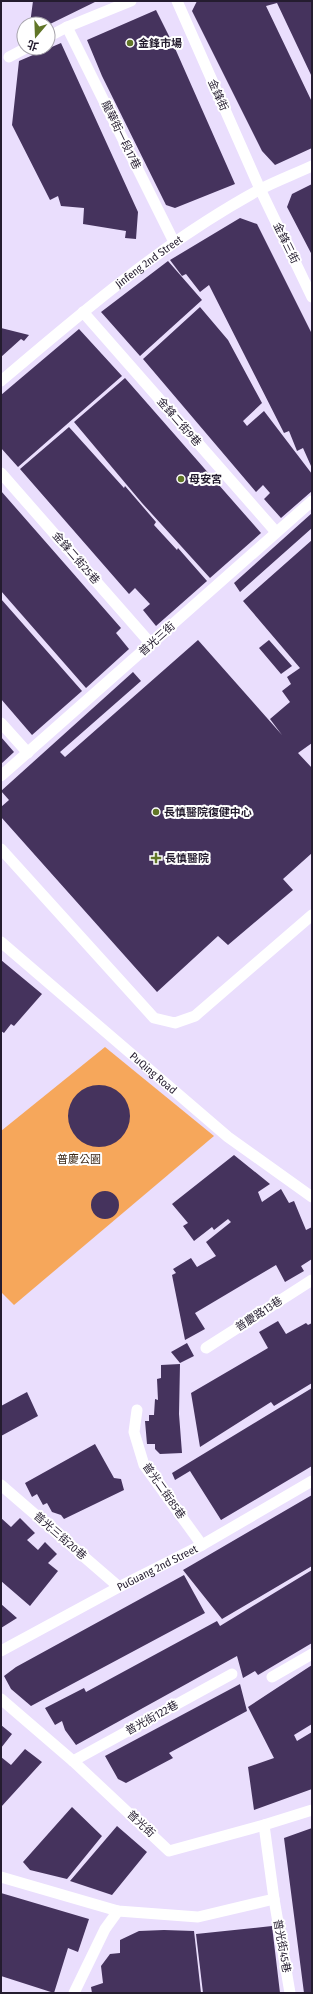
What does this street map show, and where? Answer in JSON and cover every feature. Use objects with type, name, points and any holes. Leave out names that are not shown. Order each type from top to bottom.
[{"type":"lane","points":[[56,33],[131,1]]},
{"type":"lane","name":"金鋒街","points":[[177,1],[260,189]]},
{"type":"lane","name":"龍華街一段17巷","points":[[67,27],[174,242]]},
{"type":"lane","points":[[9,57],[16,53]]},
{"type":"lane","name":"Jinfeng 2nd Street","points":[[1,382],[83,312],[174,242],[260,189],[312,166]]},
{"type":"lane","name":"金鋒三街","points":[[260,189],[312,297]]},
{"type":"lane","name":"金鋒二街9巷","points":[[83,312],[276,532]]},
{"type":"lane","name":"金鋒二街25巷","points":[[1,473],[151,644]]},
{"type":"lane","name":"普光三街","points":[[1,776],[312,501]]},
{"type":"lane","points":[[1,723],[28,753]]},
{"type":"lane","points":[[1,849],[154,1018],[175,1023],[195,1016],[312,915]]},
{"type":"lane","name":"PuQing Road","points":[[1,942],[228,1138],[312,1197]]},
{"type":"lane","name":"普慶路13巷","points":[[206,1348],[312,1280]]},
{"type":"lane","name":"普光二街85巷","points":[[137,1410],[134,1432],[144,1465],[202,1545]]},
{"type":"lane","name":"PuGuang 2nd Street","points":[[1,1651],[119,1587],[202,1545],[312,1481]]},
{"type":"lane","name":"普光三街20巷","points":[[1,1484],[119,1587]]},
{"type":"lane","points":[[272,1677],[312,1654]]},
{"type":"lane","name":"普光街122巷","points":[[73,1761],[232,1674]]},
{"type":"lane","name":"普光街","points":[[1,1699],[73,1761],[169,1851],[312,1810]]},
{"type":"lane","name":"普光街45巷","points":[[264,1825],[274,1899],[290,1993]]},
{"type":"lane","points":[[1,1877],[118,1911],[198,1917],[274,1899]]},
{"type":"lane","points":[[74,1993],[105,1929],[118,1911]]},
{"type":"green space","name":"普慶公園","points":[[105,1047],[214,1136],[14,1305],[1,1292],[1,1131]]},
{"type":"building","points":[[33,1],[97,1],[56,21],[56,16],[31,16]]},
{"type":"building","points":[[197,1],[312,1],[312,77],[277,3],[266,6],[312,102],[312,148],[275,165],[262,151],[192,11]]},
{"type":"building","points":[[156,10],[174,46],[235,184],[175,208],[166,205],[102,76],[87,40]]},
{"type":"building","points":[[61,43],[138,212],[136,239],[125,238],[126,231],[83,224],[84,208],[61,206],[58,196],[50,200],[12,125],[19,61],[31,56],[56,56],[56,45]]},
{"type":"building","points":[[312,184],[312,255],[287,207],[292,194]]},
{"type":"building","points":[[240,218],[257,224],[312,334],[311,466],[303,448],[297,451],[289,431],[284,433],[209,285],[200,292],[186,274],[182,276],[170,260]]},
{"type":"building","points":[[168,261],[202,300],[140,356],[101,312]]},
{"type":"building","points":[[200,307],[228,340],[262,403],[243,421],[247,426],[264,411],[312,474],[312,491],[281,518],[264,499],[270,493],[263,485],[256,492],[143,359]]},
{"type":"building","points":[[1,328],[29,335],[24,341],[21,339],[1,357]]},
{"type":"building","points":[[79,329],[122,376],[18,467],[1,448],[1,395]]},
{"type":"building","points":[[125,378],[261,533],[210,578],[142,503],[74,422]]},
{"type":"building","points":[[69,427],[124,488],[125,486],[156,522],[154,525],[177,550],[178,548],[207,581],[156,626],[143,610],[150,604],[135,588],[129,594],[20,469]]},
{"type":"building","points":[[1,491],[121,628],[116,633],[129,649],[86,688],[1,591]]},
{"type":"building","points":[[312,513],[312,528],[240,592],[234,583]]},
{"type":"building","name":"長慎醫院復健中心","points":[[312,540],[312,743],[298,753],[312,768],[312,853],[283,879],[293,890],[228,945],[218,936],[157,992],[1,817],[1,807],[9,800],[1,791],[133,672],[141,681],[60,752],[65,757],[198,640],[282,735],[270,719],[290,702],[282,691],[291,684],[287,677],[300,668],[243,601]]},
{"type":"building","points":[[1,599],[82,691],[32,735],[1,699]]},
{"type":"building","points":[[269,640],[292,666],[281,674],[259,648]]},
{"type":"building","points":[[1,737],[14,752],[1,764]]},
{"type":"building","points":[[1,960],[42,994],[14,1026],[11,1024],[4,1033],[1,1031]]},
{"type":"building","points":[[99,1085],[111,1087],[121,1094],[128,1104],[130,1116],[128,1128],[121,1138],[111,1145],[99,1147],[87,1145],[77,1138],[70,1128],[68,1116],[70,1104],[77,1094],[87,1087]]},
{"type":"building","points":[[234,1155],[270,1184],[258,1192],[262,1202],[281,1189],[289,1203],[294,1201],[306,1230],[312,1227],[312,1259],[301,1266],[304,1271],[285,1282],[276,1265],[195,1313],[205,1329],[185,1340],[172,1275],[176,1273],[173,1269],[191,1258],[197,1267],[216,1256],[206,1242],[231,1222],[228,1219],[214,1230],[212,1227],[194,1241],[183,1226],[188,1223],[172,1204]]},
{"type":"building","points":[[105,1191],[115,1195],[119,1205],[115,1215],[105,1219],[95,1215],[91,1205],[95,1195]]},
{"type":"building","points":[[278,1321],[286,1334],[306,1323],[308,1325],[312,1323],[312,1383],[274,1406],[271,1402],[200,1447],[191,1393],[268,1348],[259,1332]]},
{"type":"building","points":[[187,1343],[194,1356],[180,1363],[171,1352]]},
{"type":"building","points":[[180,1364],[179,1414],[182,1453],[160,1454],[155,1449],[155,1444],[147,1444],[145,1421],[149,1421],[149,1415],[154,1415],[155,1399],[158,1400],[157,1379],[161,1378],[161,1365]]},
{"type":"building","points":[[312,1388],[312,1466],[221,1520],[190,1471],[175,1480],[172,1473]]},
{"type":"building","points":[[27,1392],[38,1416],[1,1436],[1,1406]]},
{"type":"building","points":[[95,1444],[114,1478],[121,1479],[124,1490],[64,1519],[61,1515],[52,1512],[47,1503],[43,1505],[37,1494],[32,1497],[25,1483]]},
{"type":"building","points":[[312,1495],[312,1566],[222,1619],[183,1570]]},
{"type":"building","points":[[1,1518],[11,1527],[20,1518],[35,1533],[27,1540],[38,1550],[45,1542],[57,1554],[48,1563],[58,1571],[30,1606],[1,1581]]},
{"type":"building","points":[[312,1570],[312,1643],[258,1675],[255,1671],[243,1678],[237,1656],[76,1745],[65,1730],[62,1721],[55,1725],[45,1708],[84,1688],[86,1692],[217,1621],[220,1626]]},
{"type":"building","points":[[184,1575],[205,1613],[31,1706],[11,1689],[4,1676],[16,1667]]},
{"type":"building","points":[[1,1604],[17,1618],[1,1628]]},
{"type":"building","points":[[312,1665],[312,1724],[294,1735],[297,1741],[312,1732],[312,1789],[254,1810],[248,1767],[274,1758],[248,1707]]},
{"type":"building","points":[[240,1684],[247,1711],[169,1753],[173,1758],[126,1783],[118,1779],[105,1756]]},
{"type":"building","points":[[1,1725],[12,1734],[1,1748]]},
{"type":"building","points":[[25,1749],[42,1762],[1,1807],[1,1757],[11,1765]]},
{"type":"building","points":[[72,1807],[102,1836],[67,1879],[30,1870],[23,1862]]},
{"type":"building","points":[[117,1826],[147,1852],[112,1895],[70,1881]]},
{"type":"building","points":[[312,1828],[312,1993],[304,1993],[284,1838]]},
{"type":"building","points":[[1,1893],[89,1919],[78,1952],[68,1948],[54,1993],[1,1976]]},
{"type":"building","points":[[272,1926],[280,1993],[203,1993],[196,1934]]},
{"type":"building","points":[[139,1931],[194,1931],[201,1993],[92,1993],[91,1987],[103,1983],[101,1966],[110,1954],[120,1953],[120,1940]]},
{"type":"place","name":"金鋒市場","points":[[130,43]]},
{"type":"place","name":"母安宮","points":[[181,479]]},
{"type":"place","name":"長慎醫院復健中心","points":[[156,812]]},
{"type":"place","name":"長慎醫院","points":[[156,858]]}]
